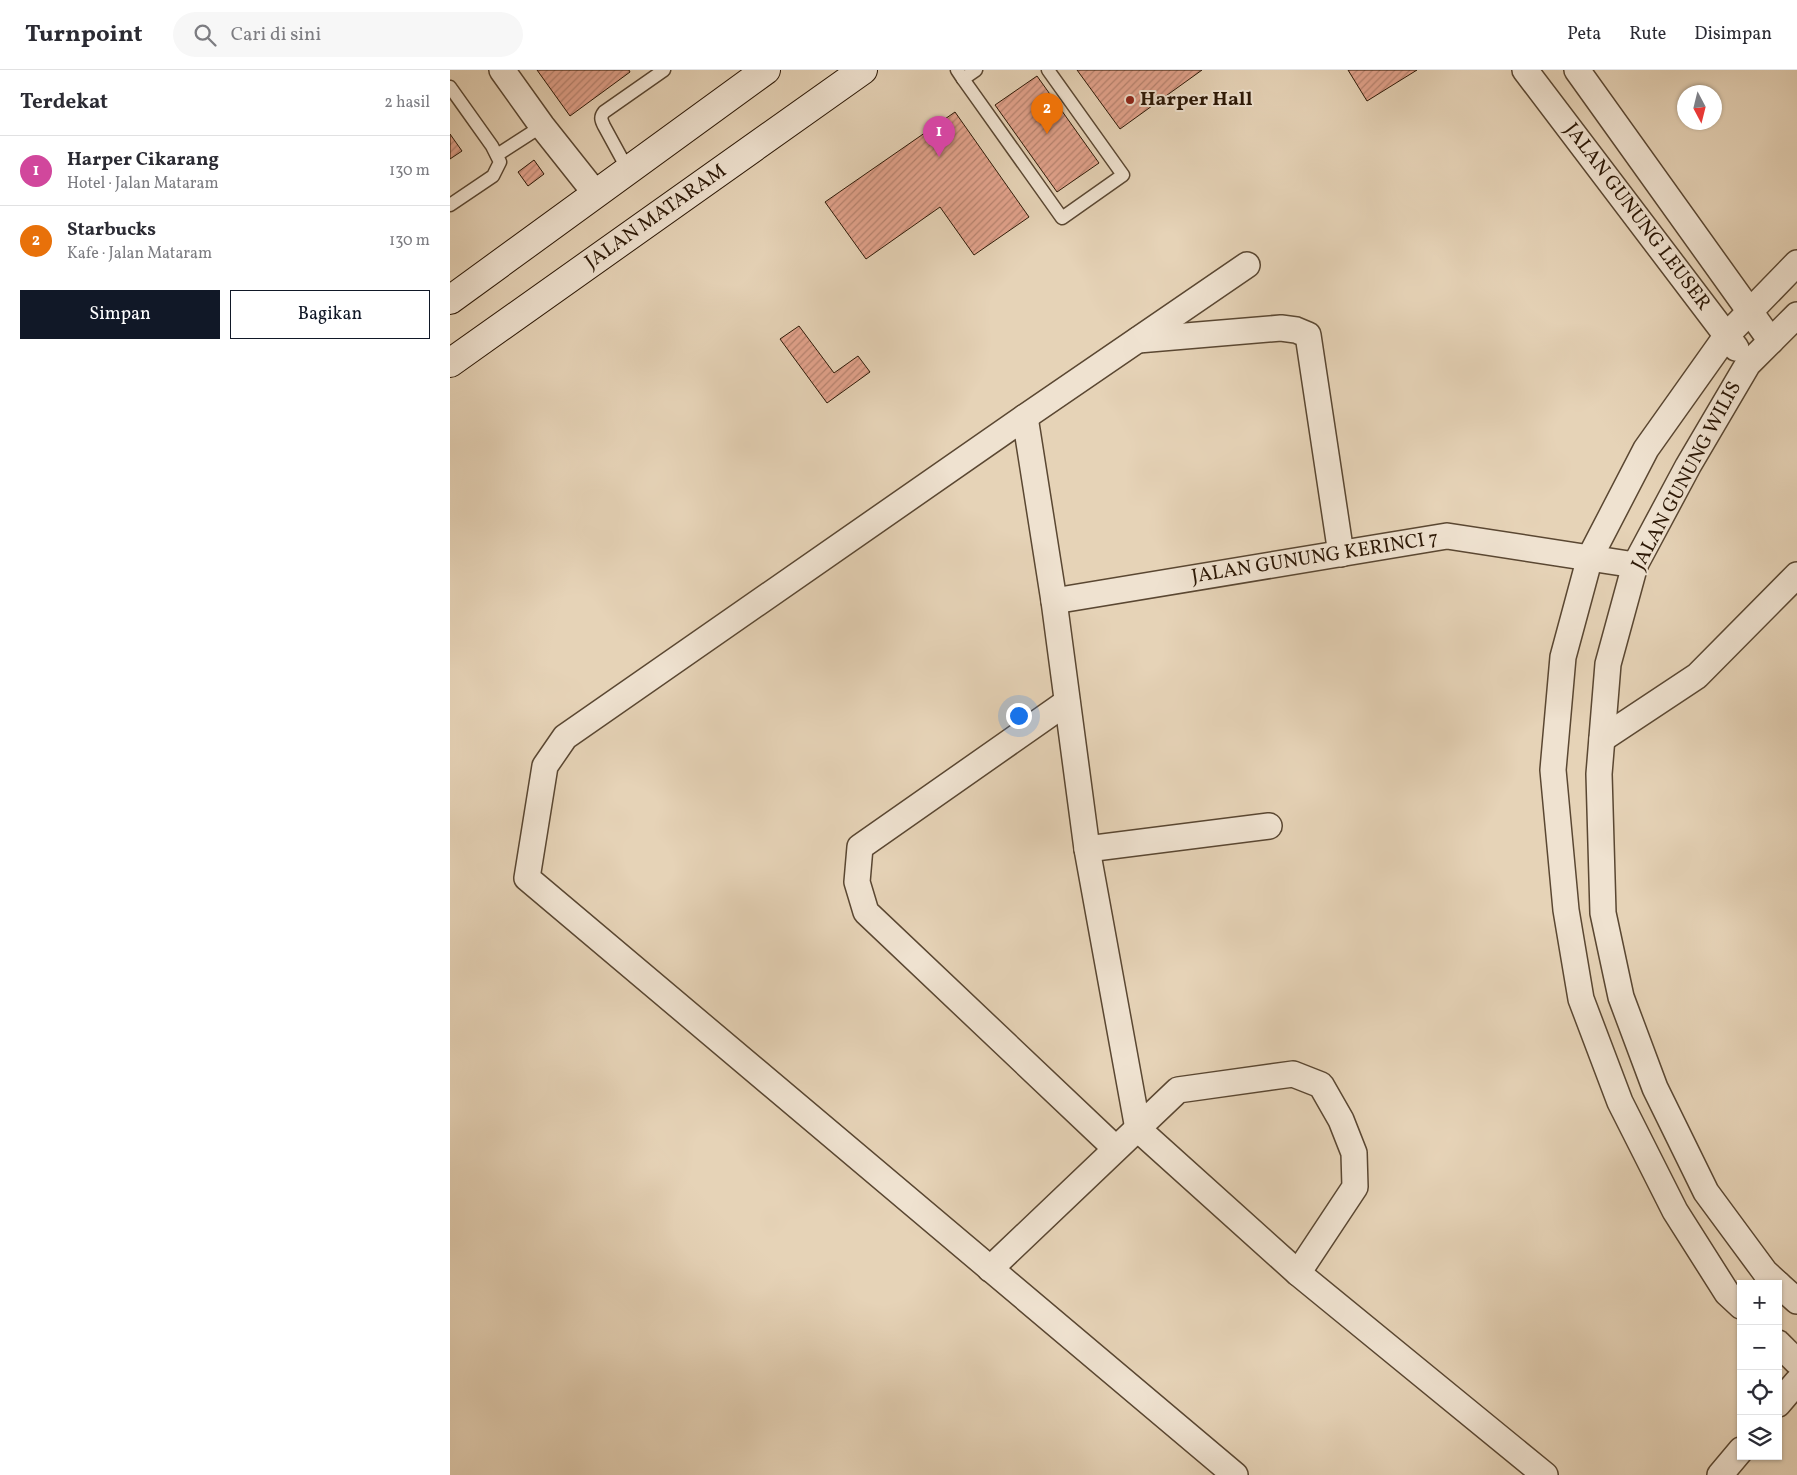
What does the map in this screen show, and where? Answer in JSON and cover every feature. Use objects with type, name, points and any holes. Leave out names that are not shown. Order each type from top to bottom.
[{"type":"street","points":[[502,70],[542,126],[596,194]]},
{"type":"street","points":[[450,300],[766,70]]},
{"type":"street","name":"JALAN MATARAM","points":[[450,363],[863,70]]},
{"type":"street","name":"JALAN GUNUNG LEUSER","points":[[1526,70],[1748,364]]},
{"type":"street","name":"JALAN GUNUNG LEUSER","points":[[1577,70],[1771,341]]},
{"type":"street","name":"JALAN GUNUNG WILIS","points":[[1737,1302],[1727,1293],[1675,1211],[1620,1102],[1581,999],[1566,910],[1553,770],[1563,657],[1590,557],[1646,449],[1727,335],[1797,263]]},
{"type":"street","points":[[1235,1475],[527,878],[545,766],[565,738],[1025,417],[1247,265]]},
{"type":"street","name":"JALAN GUNUNG WILIS","points":[[1774,1280],[1765,1272],[1706,1192],[1655,1088],[1621,997],[1603,913],[1599,774],[1608,664],[1635,565],[1688,466],[1748,364],[1797,315]]},
{"type":"street","points":[[1138,340],[1281,328],[1296,330],[1308,335],[1340,554]]},
{"type":"street","points":[[1025,417],[1054,601],[1087,849],[1138,1129],[1298,1272],[1545,1475]]},
{"type":"street","name":"JALAN GUNUNG KERINCI 7","points":[[1054,601],[1446,536],[1635,565]]},
{"type":"street","points":[[1602,739],[1697,676],[1797,575]]},
{"type":"street","points":[[1067,702],[860,847],[857,882],[866,912],[1115,1148]]},
{"type":"street","points":[[1087,849],[1269,826]]},
{"type":"street","points":[[990,1269],[1178,1090],[1293,1074],[1321,1086],[1341,1120],[1354,1153],[1355,1187],[1298,1272]]},
{"type":"street","name":"JALAN GUNUNG WILIS","points":[[1782,1287],[1797,1300]]},
{"type":"street","points":[[1782,1347],[1797,1362]]},
{"type":"street","points":[[1782,1399],[1797,1382]]},
{"type":"street","points":[[1720,1475],[1737,1455]]},
{"type":"lane","points":[[628,170],[604,126],[601,115],[664,70]]},
{"type":"lane","points":[[976,70],[960,74],[1062,218],[1123,175],[1048,70]]},
{"type":"lane","points":[[450,87],[500,162],[493,176],[450,206]]},
{"type":"lane","points":[[497,155],[542,126]]},
{"type":"building","points":[[537,70],[629,70],[630,72],[570,116]]},
{"type":"building","name":"Harper Hall","points":[[1077,70],[1202,70],[1120,129]]},
{"type":"building","points":[[1348,70],[1417,70],[1367,101]]},
{"type":"building","points":[[1037,76],[1099,163],[1057,192],[995,105]]},
{"type":"building","points":[[955,112],[1029,217],[974,255],[940,207],[866,259],[825,202]]},
{"type":"building","points":[[450,134],[462,151],[450,159]]},
{"type":"building","points":[[534,160],[544,174],[528,186],[518,172]]},
{"type":"building","points":[[799,326],[834,373],[858,356],[870,372],[827,403],[780,339]]},
{"type":"place","name":"Harper Hall","points":[[1130,100]]},
{"type":"place","name":"Starbucks","points":[[1047,134]]},
{"type":"place","name":"Harper Cikarang","points":[[939,157]]}]
